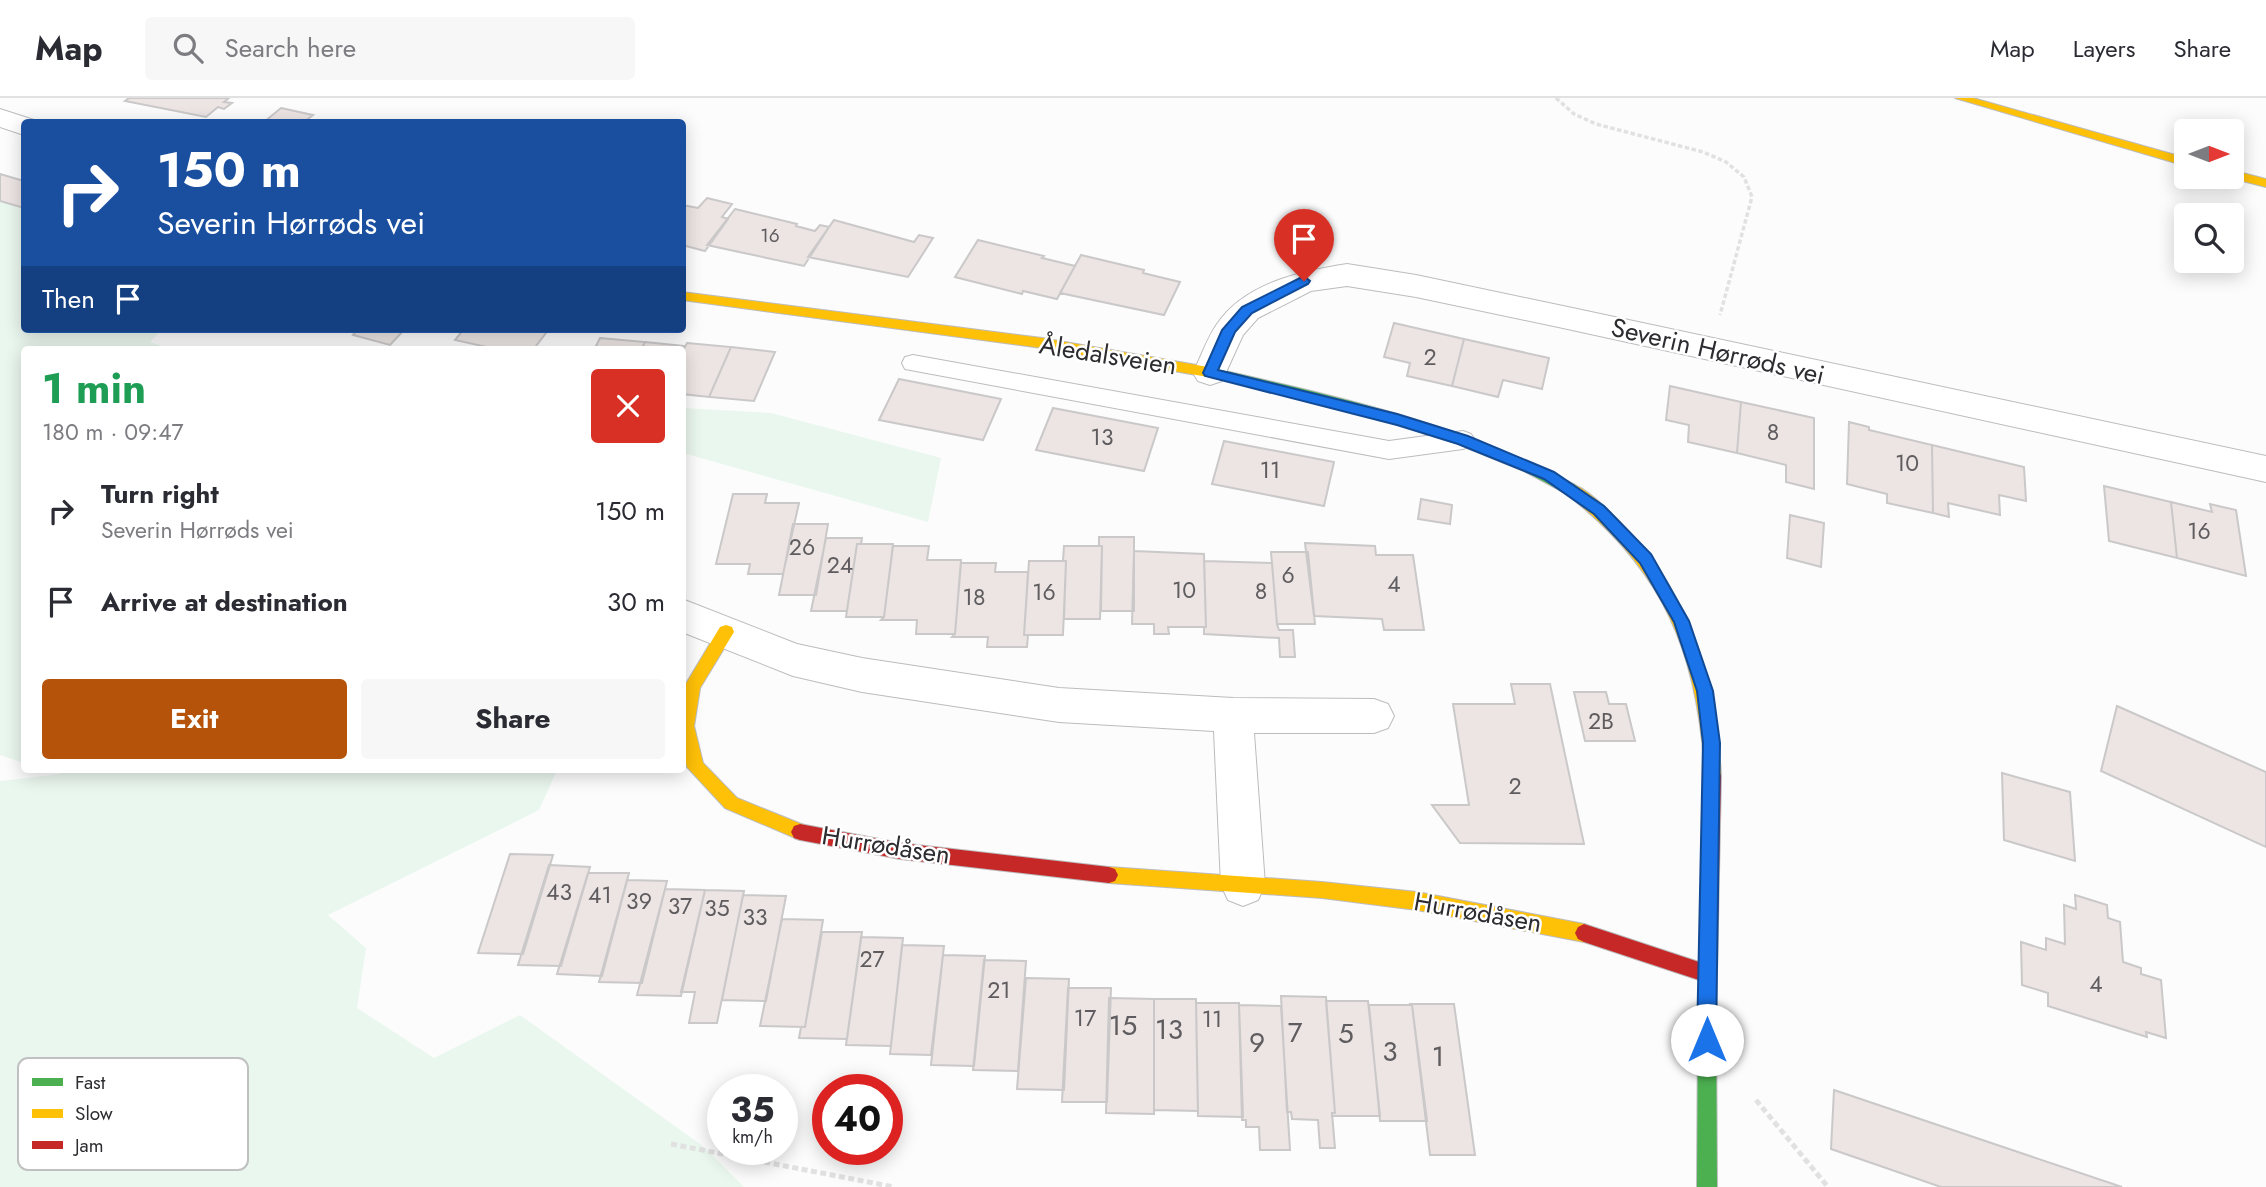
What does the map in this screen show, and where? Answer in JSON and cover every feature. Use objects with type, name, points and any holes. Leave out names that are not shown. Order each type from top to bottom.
[{"type":"street","points":[[1961,98],[2174,159]]},
{"type":"street","points":[[0,117],[21,125]]},
{"type":"street","points":[[2244,177],[2266,183]]},
{"type":"street","name":"Severin Hørrøds vei","points":[[1210,373],[1229,330],[1247,310],[1304,281],[1347,275],[1416,286],[2266,469]]},
{"type":"street","name":"Åledalsveien","points":[[686,297],[946,330],[1157,362],[1210,373],[1397,420],[1463,440],[1549,475],[1599,510],[1646,559],[1681,621],[1705,691],[1712,743],[1707,974],[1707,1187]]},
{"type":"street","points":[[686,617],[793,660],[862,675],[1059,705],[1233,715],[1374,716]]},
{"type":"street","name":"Hurrødåsen","points":[[726,632],[692,687],[686,726],[695,767],[730,803],[797,831],[900,851],[1136,878],[1417,901],[1574,930],[1707,974]]},
{"type":"street","points":[[1233,715],[1243,885]]},
{"type":"lane","points":[[913,363],[1389,450],[1463,440]]},
{"type":"path","points":[[1556,98],[1580,119],[1659,139],[1723,160],[1746,178],[1752,197],[1711,350]]},
{"type":"path","points":[[1750,1093],[1828,1187]]},
{"type":"path","points":[[671,1144],[894,1187]]},
{"type":"shaded area","points":[[0,193],[21,197],[21,333],[158,333],[150,342],[161,346],[21,346],[21,762],[0,755]]},
{"type":"shaded area","points":[[686,408],[771,413],[941,458],[928,522],[686,454]]},
{"type":"shaded area","points":[[59,773],[556,773],[539,810],[328,915],[366,948],[357,1008],[434,1058],[520,1015],[704,1147],[707,1150],[707,1165],[722,1165],[744,1187],[0,1187],[0,781],[62,774]]},
{"type":"building","points":[[129,98],[229,98],[224,102],[232,103],[224,109],[218,107],[206,117],[125,101]]},
{"type":"building","points":[[281,108],[313,115],[308,119],[268,119]]},
{"type":"building","points":[[0,174],[21,180],[21,207],[0,201]]},
{"type":"building","points":[[707,198],[732,204],[722,217],[728,219],[705,251],[686,246],[686,206],[698,208]]},
{"type":"building","points":[[735,209],[815,231],[820,225],[829,227],[804,266],[707,245]]},
{"type":"building","points":[[834,220],[914,242],[919,235],[933,238],[908,277],[808,257]]},
{"type":"building","points":[[978,240],[1075,266],[1057,299],[1023,291],[1022,294],[955,277]]},
{"type":"building","points":[[1081,255],[1144,270],[1143,273],[1180,282],[1164,315],[1060,293]]},
{"type":"building","points":[[1394,323],[1464,339],[1452,386],[1407,376],[1410,363],[1384,357]]},
{"type":"building","points":[[355,333],[401,333],[390,345],[353,335]]},
{"type":"building","points":[[461,333],[546,333],[536,346],[482,346],[455,340]]},
{"type":"building","points":[[600,338],[645,342],[643,346],[596,346]]},
{"type":"building","points":[[1464,339],[1549,358],[1542,389],[1503,380],[1498,397],[1452,386]]},
{"type":"building","points":[[645,342],[685,346],[643,346]]},
{"type":"building","points":[[687,343],[731,347],[709,397],[686,394]]},
{"type":"building","points":[[731,347],[775,352],[754,401],[709,397]]},
{"type":"building","points":[[899,379],[1001,399],[983,440],[879,420]]},
{"type":"building","points":[[1670,386],[1741,402],[1737,453],[1688,442],[1689,425],[1666,420]]},
{"type":"building","points":[[1741,402],[1814,418],[1814,489],[1786,482],[1786,465],[1737,453]]},
{"type":"building","points":[[1053,408],[1158,428],[1144,471],[1036,450]]},
{"type":"building","points":[[1849,422],[1869,427],[1869,430],[1932,445],[1933,513],[1887,503],[1887,494],[1847,484]]},
{"type":"building","points":[[1224,441],[1334,462],[1324,506],[1212,484]]},
{"type":"building","points":[[1932,445],[2024,467],[2026,501],[1999,495],[2000,515],[1948,503],[1949,517],[1933,513]]},
{"type":"building","points":[[2104,486],[2171,502],[2177,558],[2109,541]]},
{"type":"building","points":[[733,494],[767,494],[765,503],[799,503],[783,574],[748,574],[750,564],[716,564]]},
{"type":"building","points":[[1421,499],[1452,505],[1450,524],[1418,519]]},
{"type":"building","points":[[2171,502],[2212,512],[2210,504],[2236,510],[2246,576],[2177,558]]},
{"type":"building","points":[[1790,515],[1824,523],[1821,567],[1787,558]]},
{"type":"building","points":[[793,524],[828,524],[816,595],[779,595]]},
{"type":"building","points":[[1099,537],[1134,537],[1134,611],[1101,611],[1102,546],[1099,546]]},
{"type":"building","points":[[826,538],[862,538],[861,544],[857,544],[847,611],[811,611]]},
{"type":"building","points":[[1305,543],[1375,546],[1376,555],[1413,555],[1424,630],[1384,630],[1382,619],[1314,616]]},
{"type":"building","points":[[857,544],[893,544],[884,617],[846,617]]},
{"type":"building","points":[[893,546],[929,546],[927,560],[961,560],[955,634],[916,634],[917,620],[881,620],[884,617]]},
{"type":"building","points":[[1064,546],[1102,546],[1100,619],[1064,619]]},
{"type":"building","points":[[1134,551],[1204,554],[1206,627],[1168,627],[1169,634],[1154,634],[1154,624],[1132,624]]},
{"type":"building","points":[[1271,552],[1308,552],[1315,624],[1277,624]]},
{"type":"building","points":[[1029,561],[1066,561],[1063,635],[1024,635]]},
{"type":"building","points":[[1204,561],[1272,563],[1277,624],[1279,630],[1293,630],[1295,657],[1280,657],[1279,638],[1204,634]]},
{"type":"building","points":[[961,563],[996,563],[995,572],[1028,572],[1024,635],[1028,635],[1027,647],[987,647],[988,637],[952,637],[955,634]]},
{"type":"building","points":[[1511,684],[1550,684],[1584,844],[1460,843],[1432,805],[1469,805],[1453,704],[1515,704]]},
{"type":"building","points":[[1574,692],[1606,692],[1609,704],[1626,704],[1635,741],[1585,741]]},
{"type":"building","points":[[2117,706],[2266,772],[2266,847],[2101,771]]},
{"type":"building","points":[[2002,773],[2070,792],[2075,861],[2004,840]]},
{"type":"building","points":[[510,854],[553,855],[523,954],[478,953]]},
{"type":"building","points":[[549,865],[590,867],[561,966],[518,965]]},
{"type":"building","points":[[588,873],[629,873],[602,976],[557,974]]},
{"type":"building","points":[[627,880],[667,881],[642,983],[599,982]]},
{"type":"building","points":[[665,889],[705,890],[681,996],[637,995]]},
{"type":"building","points":[[705,890],[744,891],[717,1023],[689,1023],[695,992],[681,992]]},
{"type":"building","points":[[743,895],[786,896],[766,1001],[722,1000]]},
{"type":"building","points":[[2075,895],[2107,905],[2108,918],[2120,922],[2123,962],[2141,968],[2141,974],[2161,980],[2166,1038],[2146,1032],[2147,1037],[2048,1006],[2048,993],[2022,985],[2021,942],[2046,950],[2046,938],[2065,944],[2064,905],[2076,909]]},
{"type":"building","points":[[782,919],[823,920],[805,1027],[760,1026]]},
{"type":"building","points":[[822,932],[862,932],[847,1039],[799,1038],[801,1027],[805,1027]]},
{"type":"building","points":[[861,937],[903,938],[891,1046],[846,1045]]},
{"type":"building","points":[[902,945],[944,946],[931,1055],[890,1054]]},
{"type":"building","points":[[943,955],[985,956],[974,1066],[931,1065]]},
{"type":"building","points":[[984,960],[1026,961],[1018,1071],[973,1070]]},
{"type":"building","points":[[1026,978],[1069,979],[1064,1090],[1017,1089]]},
{"type":"building","points":[[1068,988],[1111,988],[1107,1102],[1062,1102]]},
{"type":"building","points":[[1281,996],[1326,997],[1335,1148],[1320,1148],[1318,1120],[1292,1119],[1291,1112],[1287,1112]]},
{"type":"building","points":[[1109,998],[1154,999],[1154,1114],[1106,1113]]},
{"type":"building","points":[[1154,999],[1196,999],[1198,1111],[1154,1110]]},
{"type":"building","points":[[1326,1001],[1368,1001],[1380,1116],[1332,1116],[1332,1113],[1335,1113]]},
{"type":"building","points":[[1196,1003],[1239,1003],[1243,1117],[1198,1116]]},
{"type":"building","points":[[1409,1004],[1454,1004],[1475,1155],[1430,1155],[1412,1005]]},
{"type":"building","points":[[1239,1005],[1281,1006],[1290,1150],[1260,1150],[1259,1127],[1246,1127],[1246,1120],[1242,1120]]},
{"type":"building","points":[[1369,1005],[1412,1005],[1427,1121],[1380,1121]]},
{"type":"building","points":[[1834,1090],[2122,1187],[1941,1187],[1831,1149]]},
{"type":"traffic: fast","points":[[1208,372],[1348,404],[1440,431],[1529,467],[1570,489]]},
{"type":"traffic: fast","points":[[1707,1022],[1707,1187]]},
{"type":"traffic: slow","points":[[1961,98],[2174,159]]},
{"type":"traffic: slow","points":[[2244,177],[2266,183]]},
{"type":"traffic: slow","points":[[686,297],[1042,343],[1208,372]]},
{"type":"traffic: slow","points":[[1570,489],[1603,514],[1632,544],[1657,578],[1677,614],[1693,653],[1704,693],[1711,735],[1713,776]]},
{"type":"traffic: slow","points":[[726,632],[692,687],[686,726],[695,767],[731,803],[800,832]]},
{"type":"traffic: slow","points":[[1109,875],[1322,890],[1417,901],[1584,933]]},
{"type":"traffic: jam","points":[[1707,1022],[1713,776]]},
{"type":"traffic: jam","points":[[800,832],[900,851],[1109,875]]},
{"type":"traffic: jam","points":[[1584,933],[1707,974]]},
{"type":"route","points":[[1304,281],[1247,310],[1229,330],[1210,373],[1397,420],[1463,440],[1549,475],[1599,510],[1646,559],[1681,621],[1705,691],[1712,743],[1707,1040]]}]
